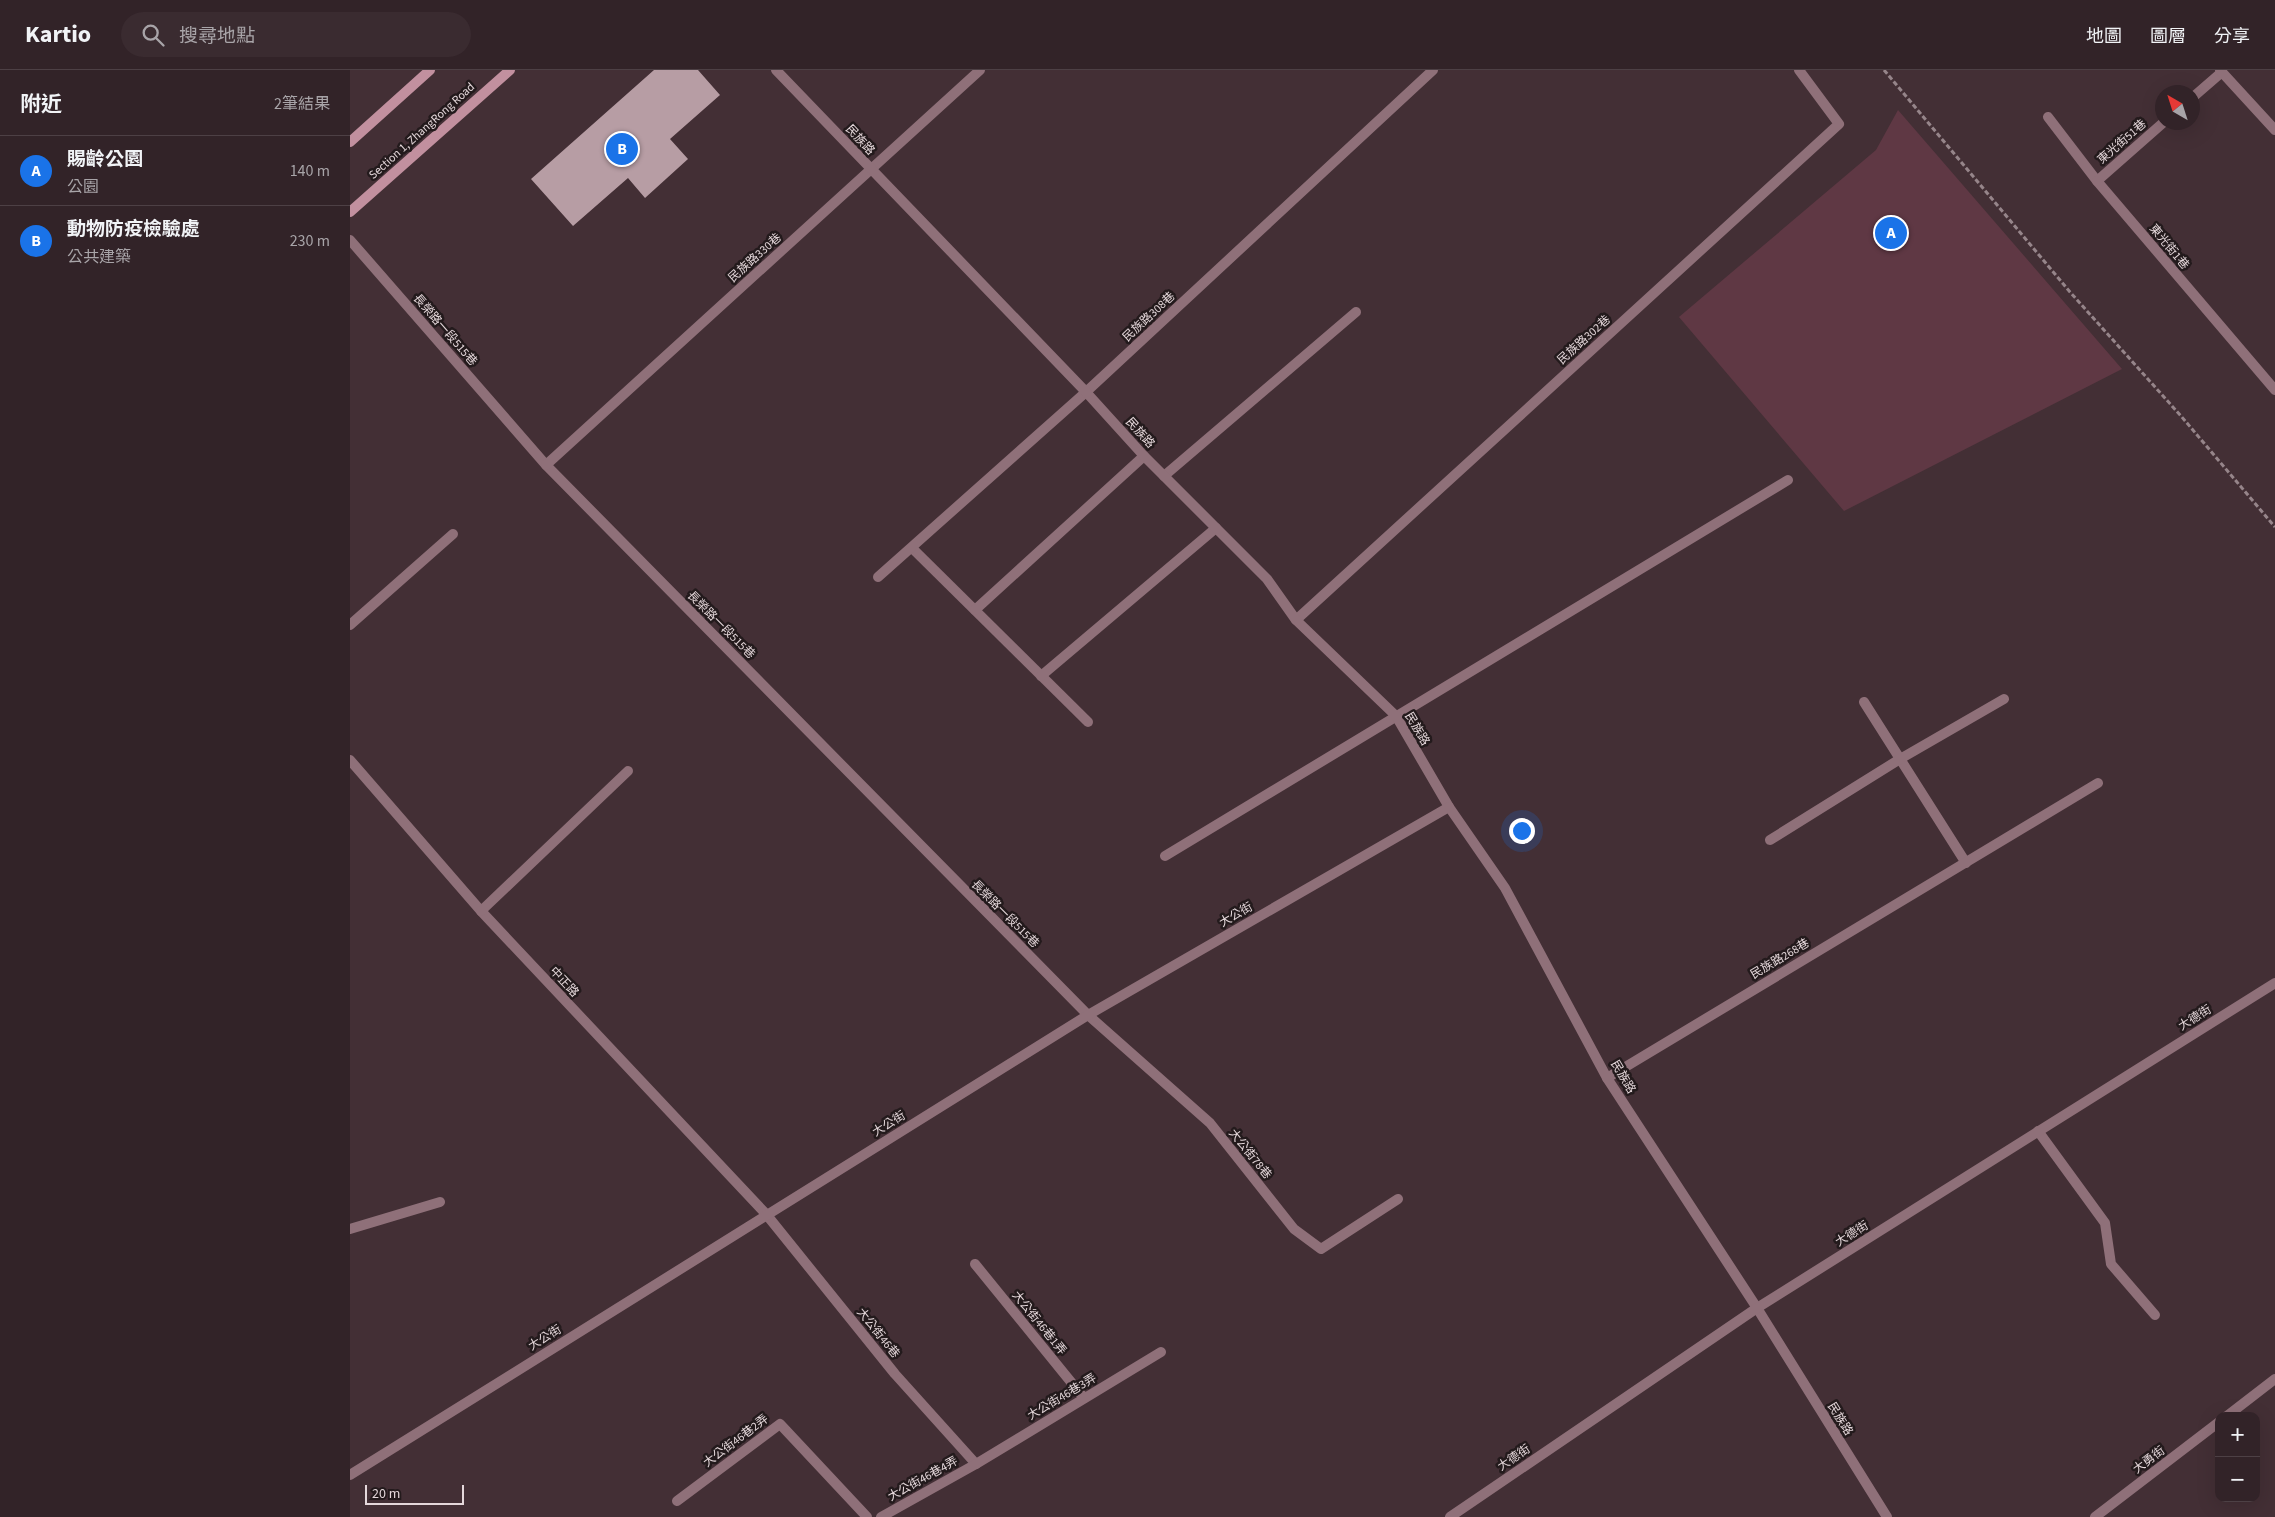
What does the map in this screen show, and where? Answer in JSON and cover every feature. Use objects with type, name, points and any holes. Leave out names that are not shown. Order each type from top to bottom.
[{"type":"main road","points":[[350,142],[430,70]]},
{"type":"main road","name":"Section 1, ZhangRong Road","points":[[350,212],[510,70]]},
{"type":"street","name":"民族路","points":[[776,70],[1086,392],[1144,456],[1267,579],[1296,620],[1396,716],[1449,808],[1506,888],[1607,1078],[1757,1308],[1887,1517]]},
{"type":"street","name":"民族路330巷","points":[[546,465],[980,70]]},
{"type":"street","name":"民族路308巷","points":[[878,577],[1086,392],[1433,70]]},
{"type":"street","name":"民族路302巷","points":[[1296,620],[1839,124],[1799,70]]},
{"type":"street","points":[[2200,91],[2221,71],[2273,124]]},
{"type":"street","name":"東光街1巷","points":[[2048,117],[2097,181],[2275,390]]},
{"type":"street","name":"東光街51巷","points":[[2097,181],[2155,130]]},
{"type":"street","name":"長榮路一段515巷","points":[[350,240],[546,465],[1088,1015]]},
{"type":"street","points":[[1164,476],[1356,312]]},
{"type":"street","points":[[974,610],[1144,456]]},
{"type":"street","points":[[1165,856],[1788,480]]},
{"type":"street","points":[[1041,676],[1216,528]]},
{"type":"street","points":[[350,626],[453,534]]},
{"type":"street","points":[[912,548],[1088,722]]},
{"type":"street","points":[[1770,840],[1900,759],[2004,699]]},
{"type":"street","points":[[1864,702],[1966,863]]},
{"type":"street","name":"中正路","points":[[350,760],[481,911],[766,1214]]},
{"type":"street","points":[[481,911],[628,771]]},
{"type":"street","name":"民族路268巷","points":[[1607,1078],[2098,783]]},
{"type":"street","name":"大公街","points":[[350,1475],[1088,1015],[1449,808]]},
{"type":"street","name":"大德街","points":[[1450,1517],[1757,1308],[2275,983]]},
{"type":"street","name":"大公街78巷","points":[[1088,1015],[1210,1123],[1294,1229],[1321,1249],[1398,1199]]},
{"type":"street","points":[[2038,1131],[2105,1223],[2110,1264],[2155,1315]]},
{"type":"street","points":[[350,1229],[440,1202]]},
{"type":"street","name":"大公街46巷","points":[[766,1214],[895,1374],[976,1464]]},
{"type":"street","name":"大公街46巷1弄","points":[[975,1264],[1084,1398]]},
{"type":"street","name":"大公街46巷3弄","points":[[976,1464],[1161,1352]]},
{"type":"street","points":[[2232,1412],[2275,1379]]},
{"type":"street","name":"大公街46巷2弄","points":[[677,1501],[780,1424],[867,1517]]},
{"type":"street","name":"大勇街","points":[[2095,1517],[2215,1425]]},
{"type":"street","name":"大公街46巷4弄","points":[[881,1517],[976,1464]]},
{"type":"path","points":[[1884,70],[2070,292],[2181,416],[2275,527]]},
{"type":"shaded area","points":[[1898,110],[2122,369],[1844,511],[1679,317],[1876,150]]},
{"type":"building","points":[[654,70],[698,70],[720,95],[670,139],[688,159],[645,198],[628,178],[573,226],[531,179]]},
{"type":"place","name":"動物防疫檢驗處","points":[[622,149]]},
{"type":"place","name":"賜齡公園","points":[[1891,233]]}]
